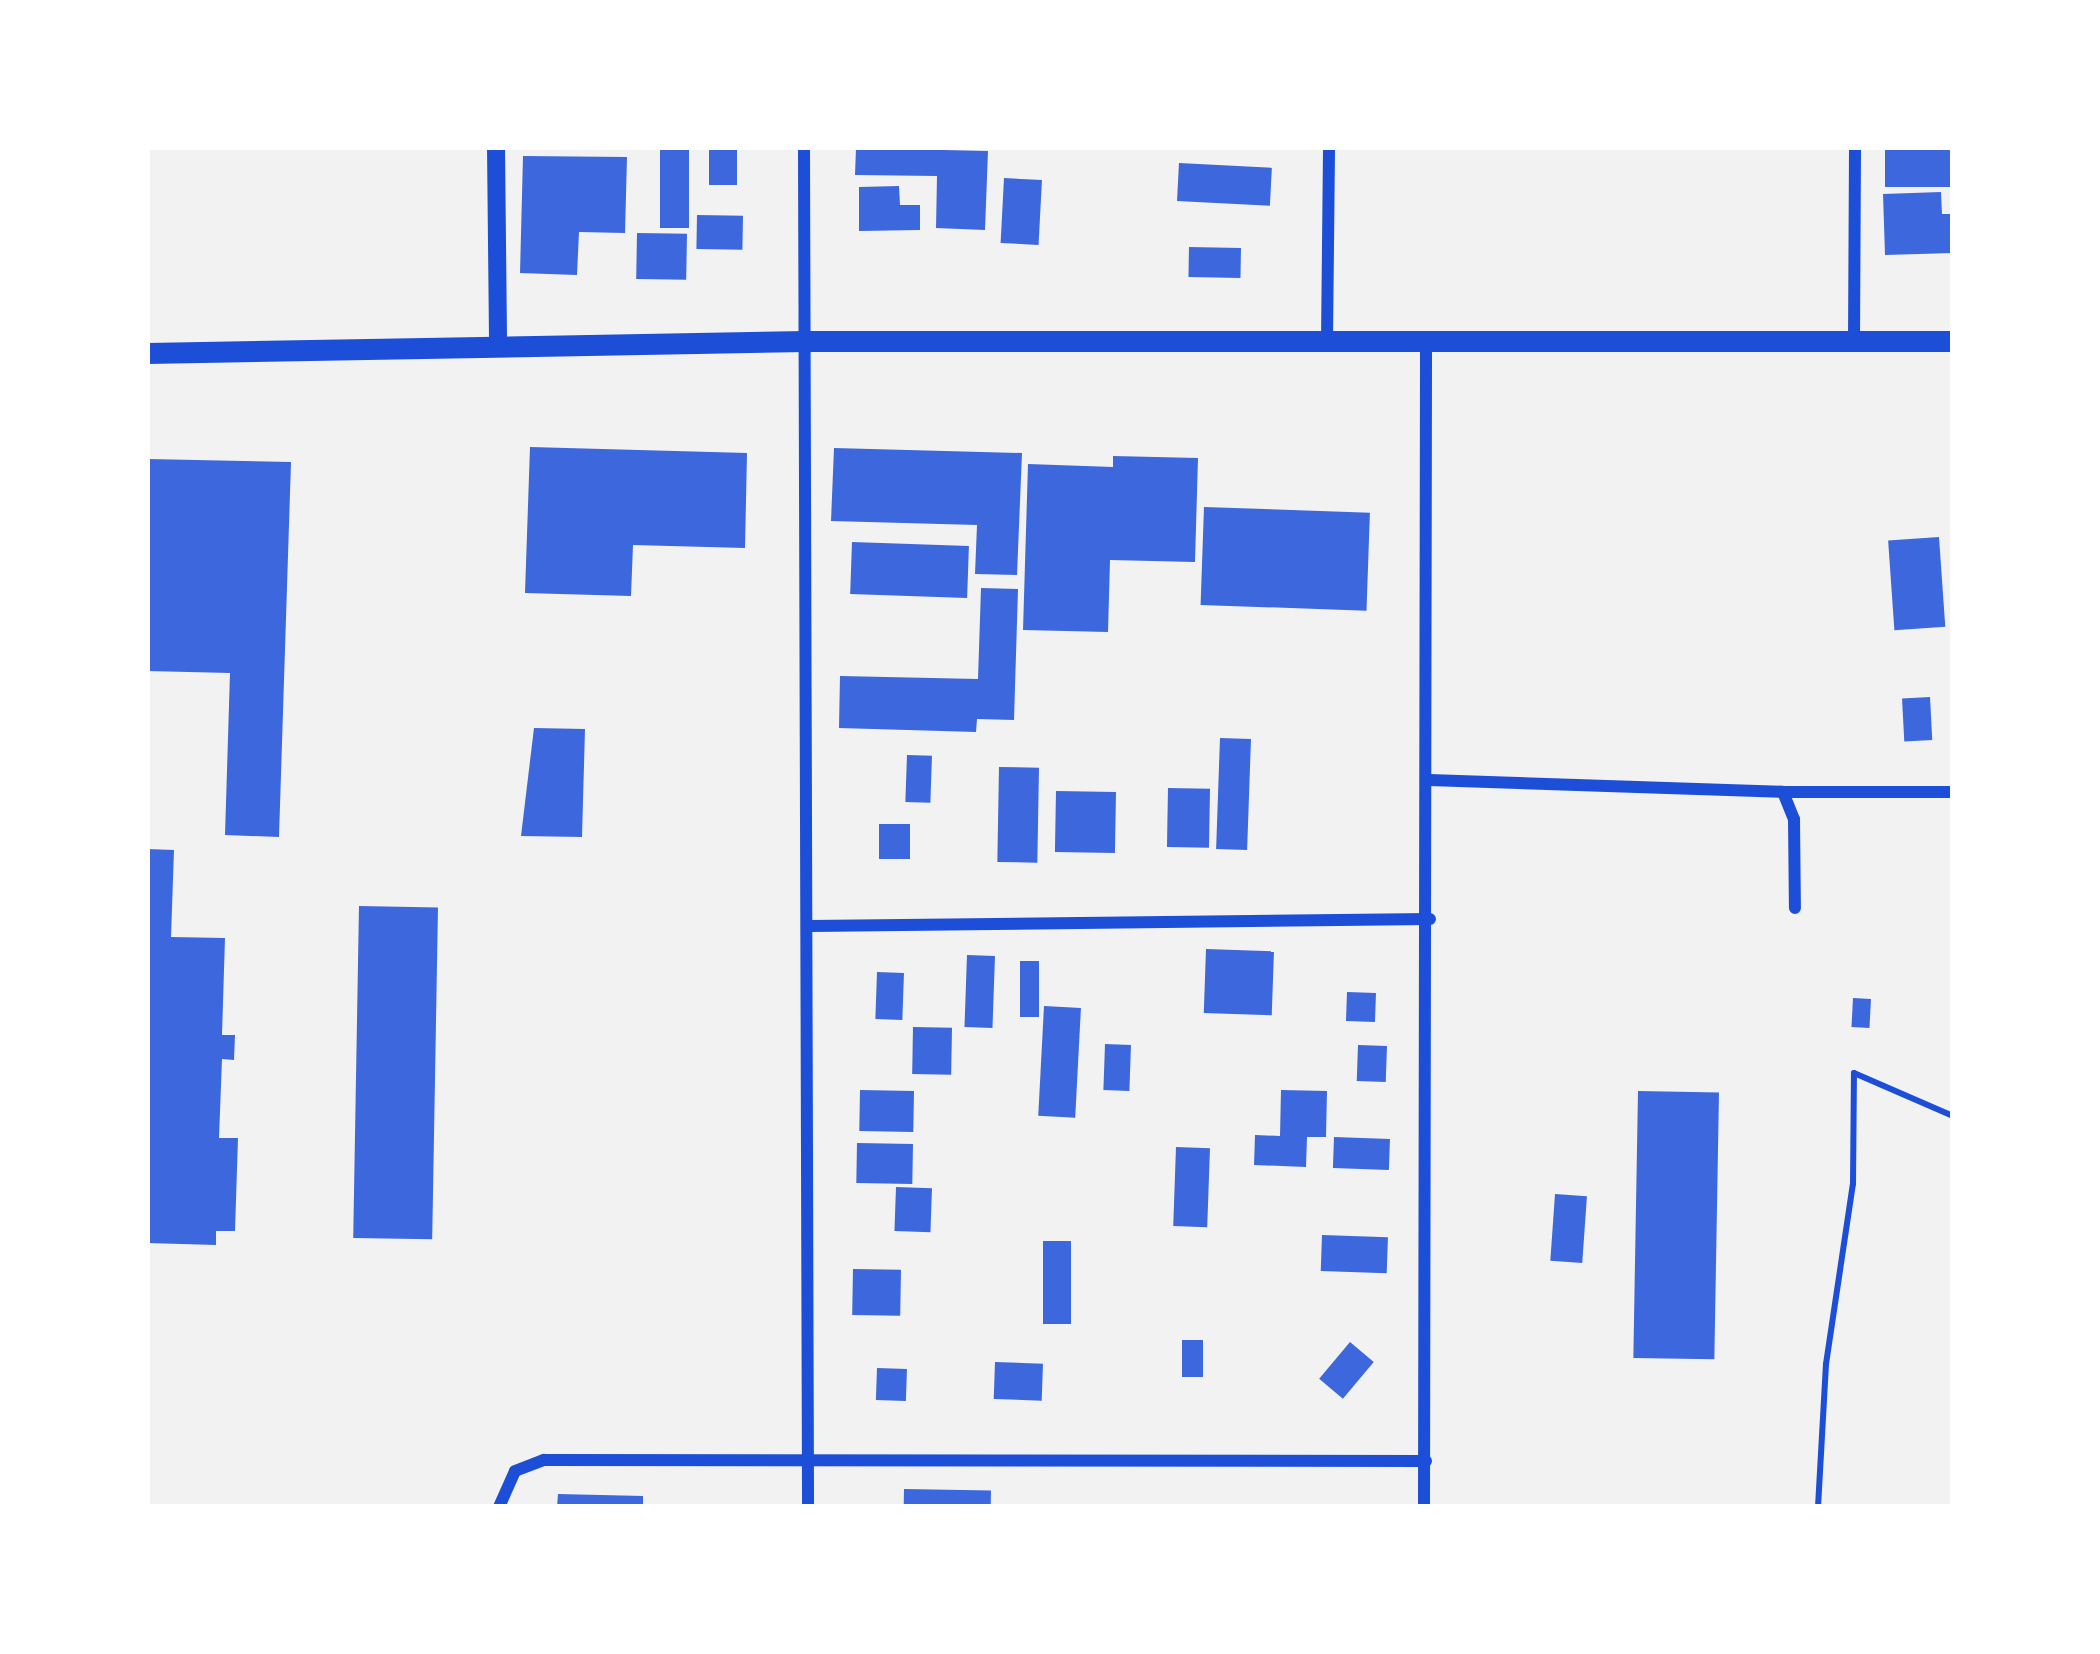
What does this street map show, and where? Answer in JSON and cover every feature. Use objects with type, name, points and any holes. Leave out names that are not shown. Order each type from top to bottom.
[{"type":"highway","points":[[147,353],[805,341],[1953,341]]},
{"type":"main road","points":[[496,147],[498,345]]},
{"type":"street","points":[[804,147],[811,926],[808,1507]]},
{"type":"street","points":[[1327,341],[1329,147]]},
{"type":"street","points":[[1854,341],[1855,147]]},
{"type":"street","points":[[1424,1507],[1430,919],[1426,343]]},
{"type":"street","points":[[1429,780],[1953,793]]},
{"type":"street","points":[[1783,792],[1794,819],[1795,908]]},
{"type":"street","points":[[811,926],[1430,919]]},
{"type":"street","points":[[500,1507],[514,1471],[544,1460],[1426,1461]]},
{"type":"path","points":[[1818,1507],[1826,1364],[1853,1184],[1854,1073],[1953,1116]]},
{"type":"building","points":[[660,147],[689,147],[689,228],[660,228]]},
{"type":"building","points":[[709,147],[737,147],[737,185],[709,185]]},
{"type":"building","points":[[1885,147],[1953,147],[1953,187],[1885,187]]},
{"type":"building","points":[[856,148],[988,151],[985,230],[936,228],[937,176],[855,175]]},
{"type":"building","points":[[523,156],[627,157],[625,233],[579,232],[577,275],[520,273]]},
{"type":"building","points":[[1179,163],[1272,168],[1270,206],[1177,201]]},
{"type":"building","points":[[1004,178],[1042,180],[1039,245],[1001,243]]},
{"type":"building","points":[[899,186],[900,205],[920,205],[920,230],[859,231],[859,187]]},
{"type":"building","points":[[1941,192],[1942,214],[1953,214],[1953,253],[1885,255],[1883,194]]},
{"type":"building","points":[[697,215],[743,216],[742,250],[696,249]]},
{"type":"building","points":[[637,233],[687,234],[686,280],[636,279]]},
{"type":"building","points":[[1189,247],[1241,248],[1240,278],[1188,277]]},
{"type":"building","points":[[530,447],[747,453],[745,548],[633,545],[631,596],[525,593]]},
{"type":"building","points":[[834,448],[1022,453],[1017,575],[975,574],[977,525],[831,521]]},
{"type":"building","points":[[1113,456],[1198,458],[1195,562],[1110,560],[1108,632],[1023,630],[1028,464],[1113,467]]},
{"type":"building","points":[[147,459],[291,462],[279,837],[225,835],[230,673],[147,671]]},
{"type":"building","points":[[1204,507],[1370,513],[1366,611],[1201,605]]},
{"type":"building","points":[[1939,537],[1945,627],[1894,630],[1888,541]]},
{"type":"building","points":[[852,542],[969,546],[967,598],[850,594]]},
{"type":"building","points":[[981,588],[1018,589],[1014,720],[977,719],[976,732],[839,728],[840,676],[978,679]]},
{"type":"building","points":[[1930,697],[1932,740],[1904,741],[1902,698]]},
{"type":"building","points":[[534,728],[585,729],[582,837],[521,836]]},
{"type":"building","points":[[1220,738],[1251,739],[1247,850],[1216,849]]},
{"type":"building","points":[[907,755],[932,756],[930,803],[905,802]]},
{"type":"building","points":[[999,767],[1039,768],[1037,863],[997,862]]},
{"type":"building","points":[[1168,788],[1210,789],[1209,848],[1167,847]]},
{"type":"building","points":[[1056,791],[1116,792],[1115,853],[1055,852]]},
{"type":"building","points":[[879,824],[910,824],[910,859],[879,859]]},
{"type":"building","points":[[147,849],[174,850],[171,937],[225,938],[222,1035],[235,1035],[234,1060],[222,1059],[219,1138],[238,1138],[235,1231],[216,1231],[216,1245],[147,1243]]},
{"type":"building","points":[[359,906],[438,907],[432,1239],[353,1238]]},
{"type":"building","points":[[1206,949],[1274,951],[1272,1015],[1204,1013]]},
{"type":"building","points":[[967,955],[995,956],[992,1028],[964,1027]]},
{"type":"building","points":[[1020,961],[1039,961],[1039,1017],[1020,1017]]},
{"type":"building","points":[[877,972],[904,973],[902,1020],[875,1019]]},
{"type":"building","points":[[1347,992],[1376,993],[1375,1022],[1346,1021]]},
{"type":"building","points":[[1853,998],[1871,999],[1869,1028],[1851,1027]]},
{"type":"building","points":[[1044,1006],[1081,1008],[1075,1118],[1038,1116]]},
{"type":"building","points":[[913,1027],[952,1028],[951,1075],[912,1074]]},
{"type":"building","points":[[1105,1044],[1131,1045],[1129,1091],[1103,1090]]},
{"type":"building","points":[[1358,1045],[1387,1046],[1386,1082],[1357,1081]]},
{"type":"building","points":[[860,1090],[914,1091],[913,1132],[859,1131]]},
{"type":"building","points":[[1281,1090],[1327,1091],[1326,1137],[1307,1137],[1306,1167],[1254,1165],[1255,1135],[1280,1136]]},
{"type":"building","points":[[1638,1091],[1719,1092],[1714,1359],[1633,1358]]},
{"type":"building","points":[[1334,1137],[1390,1139],[1389,1170],[1333,1168]]},
{"type":"building","points":[[857,1143],[913,1144],[912,1184],[856,1183]]},
{"type":"building","points":[[1176,1147],[1210,1148],[1207,1227],[1173,1226]]},
{"type":"building","points":[[896,1187],[932,1188],[930,1232],[894,1231]]},
{"type":"building","points":[[1555,1194],[1587,1196],[1582,1263],[1550,1261]]},
{"type":"building","points":[[1322,1235],[1388,1237],[1387,1273],[1321,1271]]},
{"type":"building","points":[[1043,1241],[1071,1241],[1071,1324],[1043,1324]]},
{"type":"building","points":[[853,1269],[901,1270],[900,1316],[852,1315]]},
{"type":"building","points":[[1182,1340],[1203,1340],[1203,1377],[1182,1377]]},
{"type":"building","points":[[1350,1342],[1374,1362],[1343,1399],[1319,1379]]},
{"type":"building","points":[[995,1362],[1043,1364],[1042,1401],[994,1399]]},
{"type":"building","points":[[877,1368],[907,1369],[906,1401],[876,1400]]},
{"type":"building","points":[[904,1489],[991,1491],[991,1507],[904,1507]]},
{"type":"building","points":[[558,1494],[643,1496],[643,1507],[557,1507]]}]
